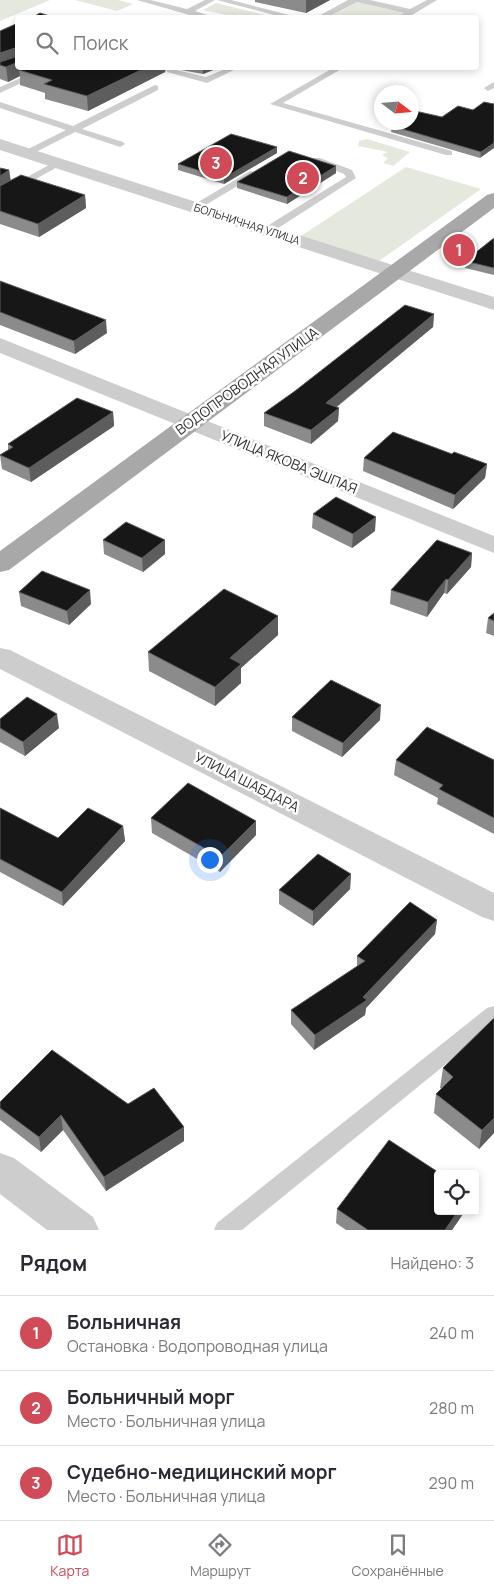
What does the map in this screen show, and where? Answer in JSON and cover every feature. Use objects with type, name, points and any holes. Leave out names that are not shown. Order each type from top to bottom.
[{"type":"main road","name":"ВОДОПРОВОДНАЯ УЛИЦА","points":[[0,564],[494,199]]},
{"type":"street","name":"БОЛЬНИЧНАЯ УЛИЦА","points":[[0,144],[494,304]]},
{"type":"street","name":"УЛИЦА ЯКОВА ЭШПАЯ","points":[[0,345],[494,545]]},
{"type":"street","name":"УЛИЦА ШАБДАРА","points":[[0,657],[494,908]]},
{"type":"street","points":[[0,1171],[79,1230]]},
{"type":"lane","points":[[141,0],[200,15]]},
{"type":"lane","points":[[188,12],[211,0]]},
{"type":"lane","points":[[221,0],[284,15]]},
{"type":"lane","points":[[326,15],[354,0]]},
{"type":"lane","points":[[359,0],[412,12]]},
{"type":"lane","points":[[407,15],[433,0]]},
{"type":"lane","points":[[0,90],[45,70]]},
{"type":"lane","points":[[170,70],[207,80],[230,70]]},
{"type":"lane","points":[[336,70],[275,104],[449,154]]},
{"type":"lane","points":[[26,153],[155,88]]},
{"type":"lane","points":[[0,105],[120,144]]},
{"type":"lane","points":[[268,230],[351,178],[348,172],[317,160]]},
{"type":"lane","points":[[0,196],[58,163]]},
{"type":"lane","points":[[195,207],[266,165]]},
{"type":"lane","points":[[225,1230],[494,1014]]},
{"type":"shaded area","points":[[0,0],[50,0],[0,21]]},
{"type":"shaded area","points":[[75,0],[118,0],[133,4],[117,11]]},
{"type":"shaded area","points":[[357,2],[408,14],[406,15],[333,15]]},
{"type":"shaded area","points":[[216,3],[265,15],[227,15],[203,10]]},
{"type":"shaded area","points":[[367,139],[410,152],[393,166],[383,163],[388,158],[382,155],[388,152],[358,146],[359,141]]},
{"type":"shaded area","points":[[406,167],[481,189],[379,261],[301,236]]},
{"type":"building","points":[[15,24],[15,48],[0,53],[0,31]]},
{"type":"building","points":[[15,57],[15,63],[6,67],[0,65],[0,62]]},
{"type":"building","points":[[19,70],[141,70],[87,96],[44,84],[52,80]]},
{"type":"building","points":[[484,102],[494,104],[494,143],[481,152],[406,130],[419,130],[419,112],[442,117],[458,106],[473,110]]},
{"type":"building","points":[[231,134],[277,147],[224,178],[178,164]]},
{"type":"building","points":[[289,151],[336,166],[287,197],[237,182]]},
{"type":"building","points":[[0,168],[9,170],[0,176]]},
{"type":"building","points":[[21,175],[85,195],[38,224],[0,211],[0,186]]},
{"type":"building","points":[[494,238],[494,268],[465,261]]},
{"type":"building","points":[[0,281],[106,320],[74,341],[0,312]]},
{"type":"building","points":[[405,305],[434,314],[326,403],[339,408],[311,430],[264,413],[295,391]]},
{"type":"building","points":[[77,398],[113,412],[29,468],[0,455],[13,447],[8,444]]},
{"type":"building","points":[[393,432],[452,454],[454,452],[487,464],[455,495],[364,458]]},
{"type":"building","points":[[336,497],[376,517],[353,534],[313,514]]},
{"type":"building","points":[[126,522],[165,540],[142,558],[103,540]]},
{"type":"building","points":[[437,540],[472,553],[448,580],[446,579],[428,602],[391,590]]},
{"type":"building","points":[[42,571],[90,590],[67,611],[19,592]]},
{"type":"building","points":[[224,589],[278,616],[230,658],[241,664],[215,687],[148,652]]},
{"type":"building","points":[[494,613],[494,621],[488,618]]},
{"type":"building","points":[[331,680],[381,705],[343,743],[292,717]]},
{"type":"building","points":[[27,697],[57,714],[23,742],[0,728],[0,719]]},
{"type":"building","points":[[427,727],[494,760],[494,818],[439,789],[443,785],[396,760]]},
{"type":"building","points":[[188,783],[256,821],[220,857],[151,818]]},
{"type":"building","points":[[0,808],[58,838],[88,808],[123,826],[62,892],[0,859]]},
{"type":"building","points":[[318,854],[351,874],[313,911],[279,890]]},
{"type":"building","points":[[410,902],[437,920],[363,997],[367,1000],[315,1035],[291,1010],[365,961],[357,956]]},
{"type":"building","points":[[494,1018],[494,1118],[482,1130],[436,1094],[453,1077],[443,1068]]},
{"type":"building","points":[[52,1050],[128,1104],[154,1088],[184,1127],[104,1177],[61,1115],[39,1137],[0,1108],[0,1102]]},
{"type":"building","points":[[389,1140],[435,1170],[434,1215],[455,1215],[445,1230],[368,1230],[337,1209]]},
{"type":"place","name":"Судебно-медицинский морг","points":[[216,163]]},
{"type":"place","name":"Больничный морг","points":[[303,178]]},
{"type":"place","name":"Больничная","points":[[459,250]]}]
